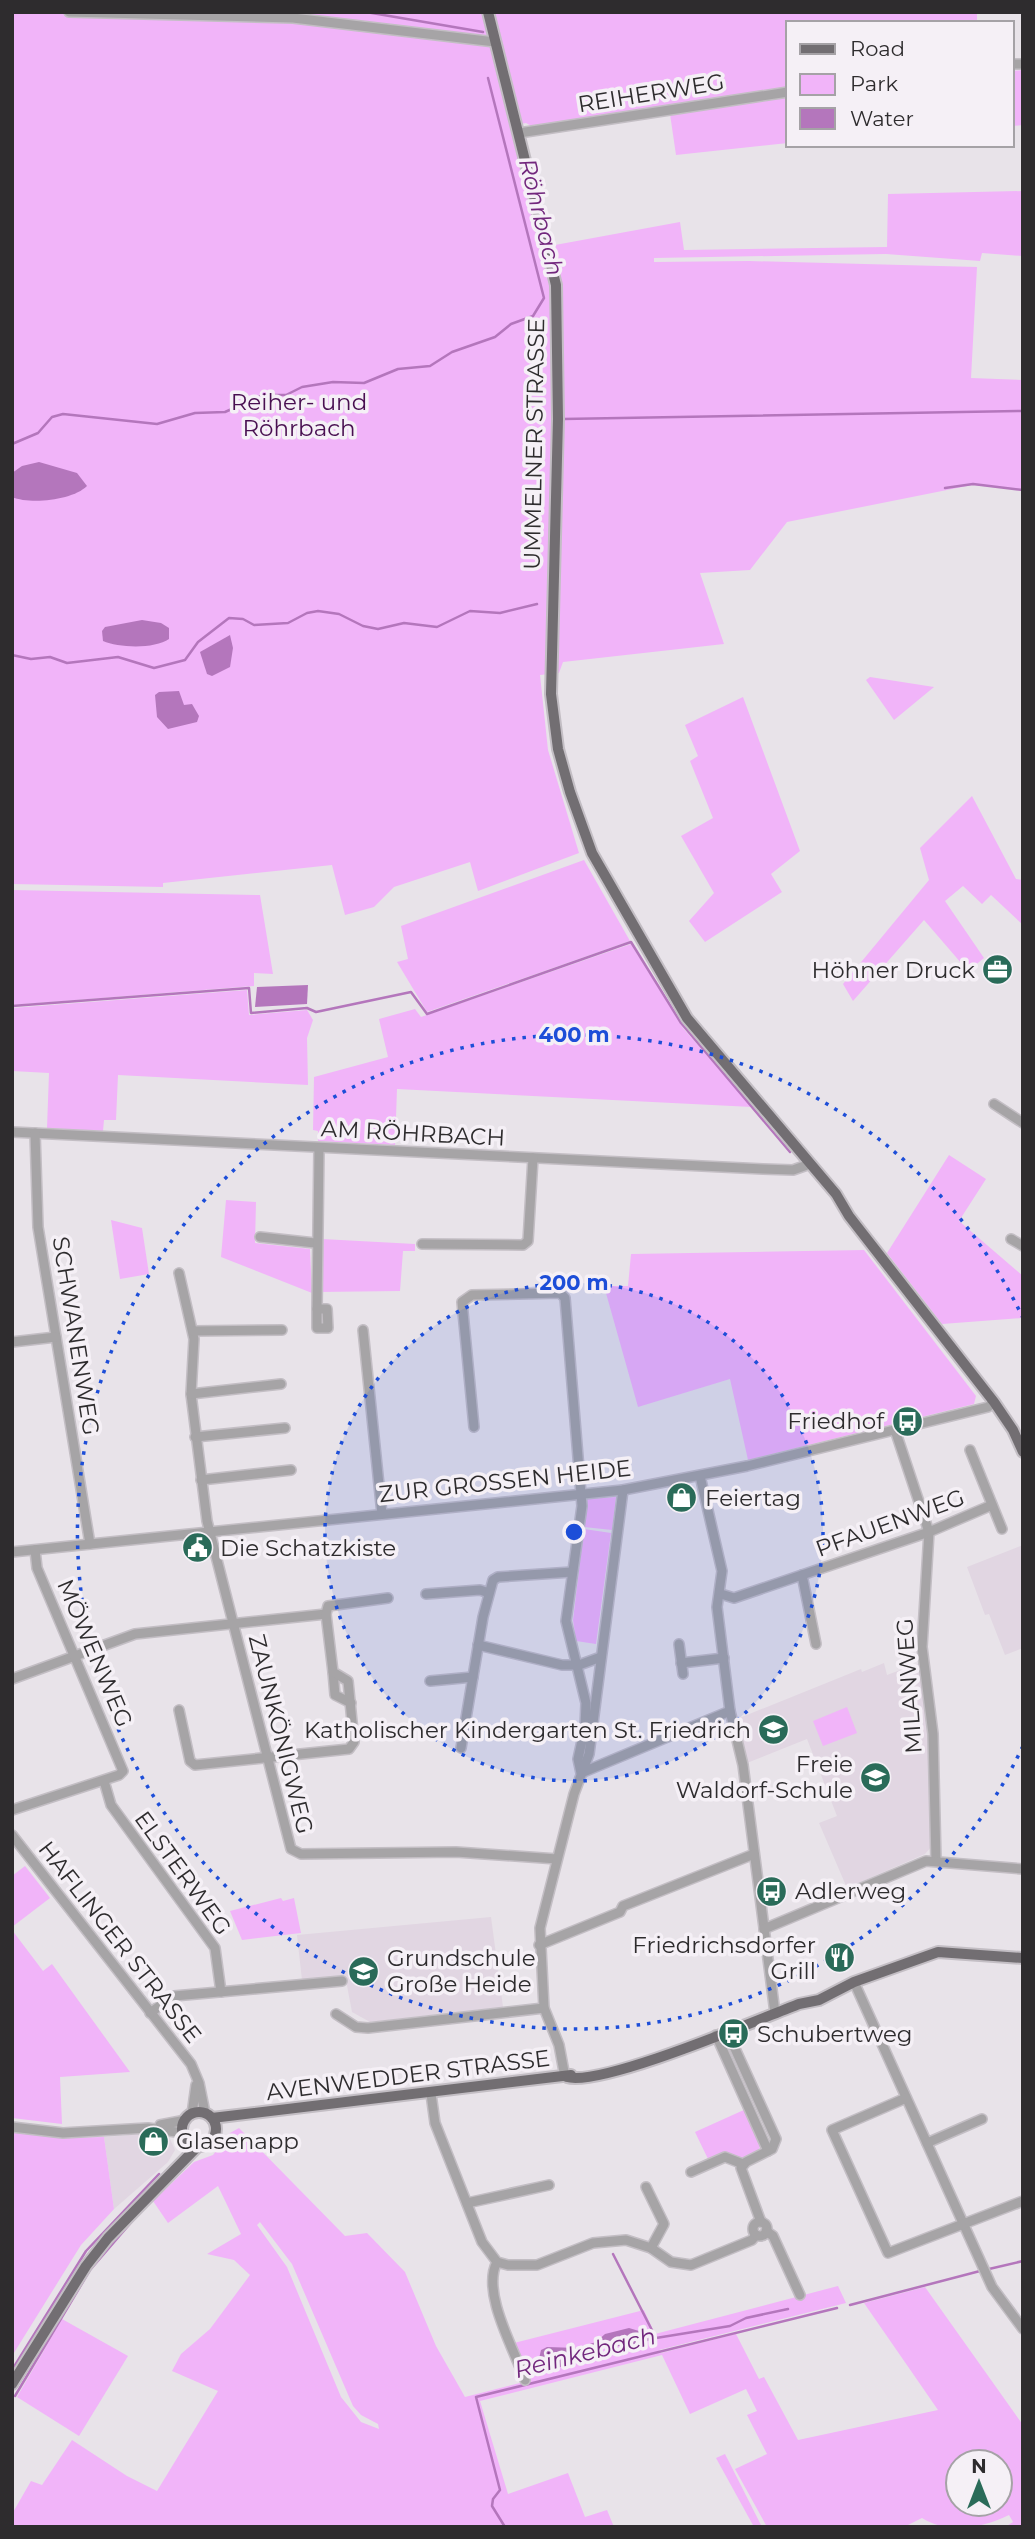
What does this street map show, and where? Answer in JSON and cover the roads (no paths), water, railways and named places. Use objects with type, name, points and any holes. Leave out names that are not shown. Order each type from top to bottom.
[{"type":"main road","name":"UMMELNER STRASSE","points":[[488,12],[556,285],[558,312],[550,674],[553,719],[570,792],[592,853],[687,1018],[813,1168],[829,1196],[849,1216],[994,1402],[1013,1430],[1023,1452]]},
{"type":"main road","name":"AVENWEDDER STRASSE","points":[[189,2117],[254,2116],[566,2077],[595,2071],[604,2073],[633,2066],[799,2004],[819,2000],[841,1988],[938,1952],[1023,1958]]},
{"type":"main road","points":[[209,2116],[216,2132]]},
{"type":"main road","name":"AVENWEDDER STRASSE","points":[[190,2140],[211,2142],[216,2132],[227,2124],[254,2116]]},
{"type":"main road","points":[[12,2384],[86,2266],[174,2167],[190,2140],[189,2117]]},
{"type":"street","points":[[69,12],[293,18],[495,42]]},
{"type":"street","name":"REIHERWEG","points":[[519,133],[786,92]]},
{"type":"street","points":[[993,1104],[1023,1123]]},
{"type":"street","name":"AM RÖHRBACH","points":[[12,1132],[793,1170],[813,1168]]},
{"type":"street","name":"SCHWANENWEG","points":[[35,1133],[38,1227],[90,1544]]},
{"type":"street","points":[[317,1309],[319,1147]]},
{"type":"street","points":[[422,1244],[523,1245],[528,1241],[533,1158]]},
{"type":"street","points":[[260,1237],[316,1242]]},
{"type":"street","points":[[1011,1239],[1023,1246]]},
{"type":"street","name":"ZAUNKÖNIGWEG","points":[[179,1273],[192,1331],[191,1394],[210,1531],[287,1843],[294,1852],[489,1852],[557,1859]]},
{"type":"street","points":[[474,1427],[463,1302],[472,1295],[560,1293],[565,1298],[581,1493],[566,1621],[579,1665],[586,1703],[585,1727],[578,1759],[581,1773]]},
{"type":"street","points":[[192,1331],[282,1330]]},
{"type":"street","points":[[363,1330],[382,1514]]},
{"type":"street","points":[[12,1342],[56,1336]]},
{"type":"street","points":[[191,1394],[281,1384]]},
{"type":"street","name":"ZUR GROSSEN HEIDE","points":[[12,1552],[623,1490],[700,1476],[895,1430],[988,1407],[994,1402]]},
{"type":"street","points":[[195,1437],[285,1428]]},
{"type":"street","name":"MILANWEG","points":[[895,1430],[929,1532],[922,1647],[933,1734],[936,1861]]},
{"type":"street","name":"PFAUENWEG","points":[[970,1451],[1002,1529]]},
{"type":"street","points":[[201,1480],[291,1470]]},
{"type":"street","points":[[700,1476],[722,1571],[721,1594],[717,1607],[730,1711],[743,1765],[775,2013]]},
{"type":"street","points":[[566,2077],[559,2045],[544,2008],[539,1945],[542,1916],[581,1773],[589,1754],[623,1490]]},
{"type":"street","name":"PFAUENWEG","points":[[721,1594],[734,1598],[929,1532],[992,1505]]},
{"type":"street","name":"MÖWENWEG","points":[[34,1549],[37,1568],[123,1771],[104,1781]]},
{"type":"street","points":[[461,1748],[478,1645],[494,1580],[498,1577],[572,1572]]},
{"type":"street","name":"PFAUENWEG","points":[[802,1575],[817,1644]]},
{"type":"street","points":[[426,1594],[480,1590],[489,1593]]},
{"type":"street","points":[[351,1703],[335,1695],[326,1614],[330,1604],[388,1598]]},
{"type":"street","points":[[12,1679],[135,1634],[326,1614]]},
{"type":"street","points":[[679,1644],[683,1674]]},
{"type":"street","points":[[478,1645],[562,1665],[579,1665],[601,1657]]},
{"type":"street","points":[[681,1663],[724,1658]]},
{"type":"street","points":[[179,1710],[190,1761],[195,1765],[352,1747],[348,1681],[333,1672]]},
{"type":"street","points":[[430,1681],[473,1677]]},
{"type":"street","points":[[581,1773],[730,1711]]},
{"type":"street","points":[[12,1810],[104,1781]]},
{"type":"street","name":"ELSTERWEG","points":[[104,1781],[111,1805],[215,1948],[221,1992]]},
{"type":"street","name":"HAFLINGER STRASSE","points":[[12,1835],[196,2073],[209,2116]]},
{"type":"street","points":[[539,1945],[620,1912],[623,1906],[754,1854]]},
{"type":"street","points":[[764,1929],[926,1861],[1023,1869]]},
{"type":"street","points":[[150,2014],[174,1996],[342,1981]]},
{"type":"street","points":[[854,1983],[992,2287],[1023,2329]]},
{"type":"street","points":[[336,2014],[356,2027],[368,2028],[544,2008]]},
{"type":"street","points":[[691,2172],[725,2157],[743,2164],[775,2146],[776,2139],[722,2033]]},
{"type":"street","name":"HAFLINGER STRASSE","points":[[189,2117],[196,2073]]},
{"type":"street","points":[[431,2094],[435,2123],[484,2247],[497,2262],[508,2265],[537,2265],[581,2247],[606,2241],[634,2241],[651,2248],[671,2262],[691,2265],[743,2244],[756,2235],[762,2236],[766,2231]]},
{"type":"street","points":[[906,2098],[832,2130],[888,2253],[1023,2201]]},
{"type":"street","points":[[12,2127],[62,2133],[148,2128],[189,2117]]},
{"type":"street","points":[[926,2143],[982,2119]]},
{"type":"street","points":[[148,2128],[190,2140]]},
{"type":"street","points":[[743,2164],[742,2173],[761,2222],[773,2236],[800,2295]]},
{"type":"street","points":[[467,2203],[549,2185]]},
{"type":"street","points":[[646,2186],[664,2224],[651,2248]]},
{"type":"street","points":[[756,2235],[753,2227],[761,2222]]},
{"type":"street","points":[[497,2262],[492,2275],[492,2294],[526,2380]]},
{"type":"water","points":[[39,462],[77,473],[87,486],[72,495],[51,500],[30,501],[12,497],[12,473],[22,466]]},
{"type":"water","points":[[142,620],[161,623],[169,628],[169,639],[155,645],[137,646],[103,641],[102,631],[105,627]]},
{"type":"water","points":[[230,635],[233,648],[230,667],[212,676],[207,674],[200,652]]},
{"type":"water","points":[[179,691],[184,705],[192,704],[199,716],[197,722],[168,729],[157,717],[155,695],[159,692]]},
{"type":"water","points":[[308,985],[307,1004],[255,1007],[257,987]]},
{"type":"water","points":[[629,2328],[639,2331],[643,2337],[651,2335],[653,2338],[638,2344],[596,2348],[549,2371],[538,2363],[541,2350],[547,2347],[577,2348],[596,2342],[605,2334]]},
{"type":"waterway","points":[[366,12],[483,32]]},
{"type":"waterway","name":"Röhrbach","points":[[12,444],[38,433],[52,417],[63,414],[157,424],[195,413],[225,412],[263,395],[286,395],[302,387],[333,382],[364,383],[398,369],[430,366],[452,352],[495,337],[511,324],[533,316],[544,298],[488,78]]},
{"type":"waterway","points":[[563,419],[1023,411]]},
{"type":"waterway","points":[[945,488],[973,484],[1023,490]]},
{"type":"waterway","points":[[12,655],[31,659],[50,657],[67,663],[118,657],[154,668],[185,660],[198,642],[229,618],[243,619],[254,625],[288,623],[307,613],[318,611],[339,614],[363,626],[378,629],[404,623],[437,627],[470,611],[500,613],[537,604]]},
{"type":"waterway","points":[[12,1006],[249,988],[251,1013],[307,1008],[316,1012],[411,992],[427,1014],[631,942],[681,1023],[790,1152]]},
{"type":"waterway","points":[[175,2177],[190,2162]]},
{"type":"waterway","points":[[12,2370],[86,2251],[159,2174]]},
{"type":"waterway","points":[[15,2396],[90,2270],[134,2219]]},
{"type":"waterway","points":[[613,2254],[656,2338],[730,2326],[746,2318],[788,2309]]},
{"type":"waterway","name":"Reinkebach","points":[[989,2269],[1023,2261]]},
{"type":"waterway","name":"Reinkebach","points":[[850,2305],[980,2271]]},
{"type":"waterway","name":"Reinkebach","points":[[505,2527],[492,2506],[493,2499],[500,2490],[476,2397],[837,2308]]},
{"type":"place","name":"Höhner Druck","points":[[998,970]]},
{"type":"place","name":"Friedhof","points":[[907,1421]]},
{"type":"place","name":"Feiertag","points":[[682,1498]]},
{"type":"place","name":"Die Schatzkiste","points":[[197,1548]]},
{"type":"place","name":"Katholischer Kindergarten St. Friedrich","points":[[774,1730]]},
{"type":"place","name":"Freie Waldorf-Schule","points":[[876,1777]]},
{"type":"place","name":"Adlerweg","points":[[772,1891]]},
{"type":"place","name":"Friedrichsdorfer Grill","points":[[839,1958]]},
{"type":"place","name":"Grundschule Große Heide","points":[[364,1971]]},
{"type":"place","name":"Schubertweg","points":[[734,2034]]},
{"type":"place","name":"Glasenapp","points":[[153,2141]]},
{"type":"park label","name":"Reiher- und Röhrbach","points":[[299,415]]}]
